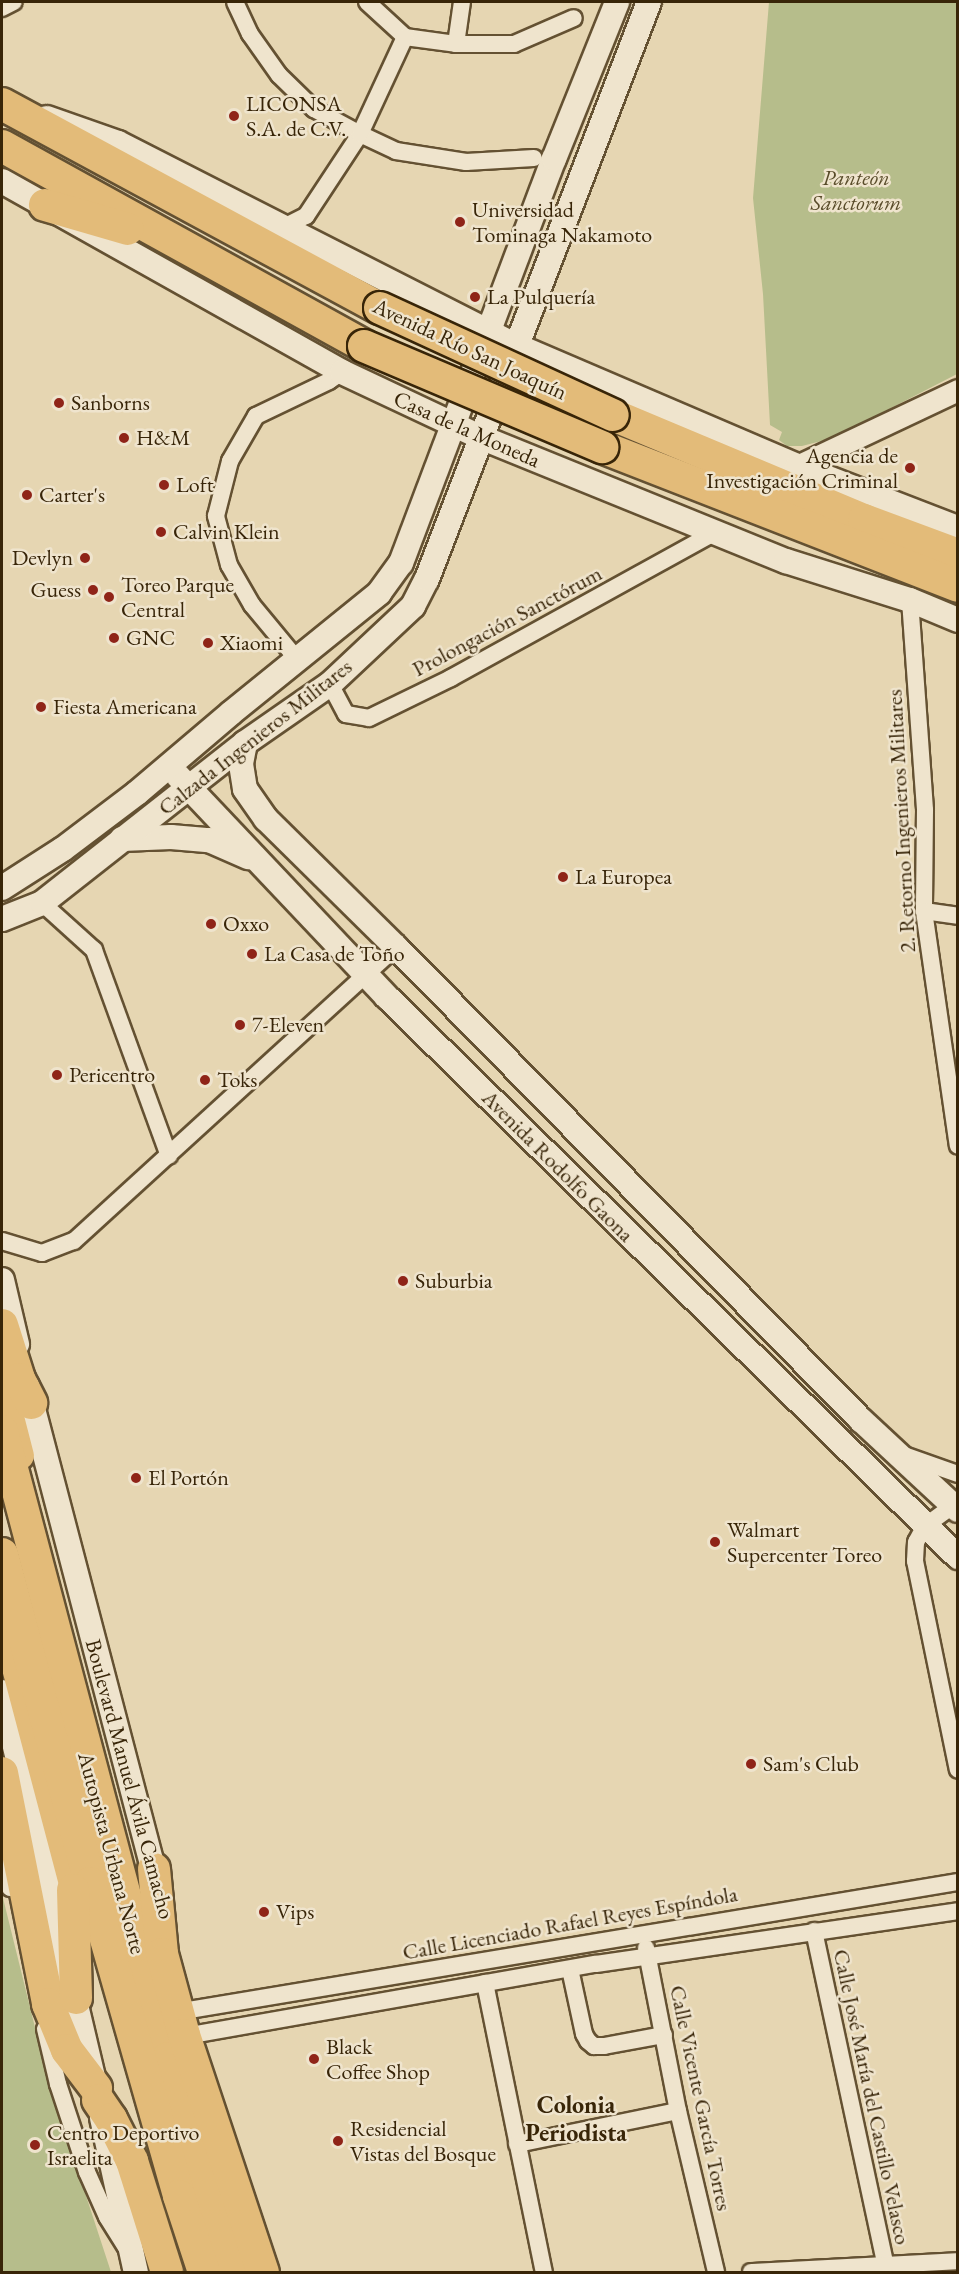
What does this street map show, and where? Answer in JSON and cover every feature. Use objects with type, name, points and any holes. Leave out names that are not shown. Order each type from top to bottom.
[{"type":"highway","name":"Avenida Río San Joaquín","points":[[10,108],[380,308],[613,415],[864,520],[957,555]]},
{"type":"highway","name":"Avenida Río San Joaquín","points":[[2,146],[187,246],[364,346],[602,447],[957,586]]},
{"type":"highway","points":[[45,205],[187,246]]},
{"type":"highway","points":[[2,1326],[19,1379],[31,1403]]},
{"type":"highway","name":"Boulevard Manuel Ávila Camacho","points":[[2,1386],[205,2132],[268,2269]]},
{"type":"highway","name":"Autopista Urbana Norte","points":[[2,1431],[168,2058],[235,2272]]},
{"type":"highway","name":"Autopista Urbana Norte","points":[[2,1554],[93,1894],[179,2196],[204,2272]]},
{"type":"highway","points":[[2,1615],[73,1890],[115,2013],[188,2272]]},
{"type":"highway","points":[[2,1773],[62,2001],[67,2050],[97,2094],[132,2161],[167,2272]]},
{"type":"highway","points":[[153,1869],[160,1943],[188,2020],[221,2152],[268,2269]]},
{"type":"highway","points":[[62,2001],[73,1890]]},
{"type":"highway","points":[[121,2143],[140,2267]]},
{"type":"main road","name":"Calzada Ingenieros Militares","points":[[2,888],[63,849],[168,765],[296,658],[379,593],[401,563],[455,425],[488,331],[617,2]]},
{"type":"main road","name":"Calzada Ingenieros Militares","points":[[2,919],[42,903],[245,743],[330,684],[413,606],[427,579],[649,2]]},
{"type":"main road","points":[[10,108],[94,133],[517,346],[797,466],[957,528]]},
{"type":"main road","name":"Casa de la Moneda","points":[[2,181],[342,372],[480,437],[714,534],[786,561],[910,600],[957,620]]},
{"type":"main road","name":"Avenida Rodolfo Gaona","points":[[245,743],[241,764],[245,789],[266,819],[396,947],[896,1452],[956,1506]]},
{"type":"main road","name":"Avenida Rodolfo Gaona","points":[[168,765],[366,975],[957,1557]]},
{"type":"main road","points":[[122,839],[171,837],[208,840],[259,862]]},
{"type":"main road","points":[[630,1237],[656,1211]]},
{"type":"main road","name":"Boulevard Manuel Ávila Camacho","points":[[2,1280],[31,1403],[153,1869]]},
{"type":"main road","points":[[2,1692],[62,2001]]},
{"type":"main road","points":[[97,2094],[140,2267]]},
{"type":"street","points":[[2,8],[14,2]]},
{"type":"street","points":[[235,2],[250,34],[279,75],[314,109],[360,134],[396,151],[466,162],[534,158]]},
{"type":"street","points":[[367,2],[405,37],[456,44],[514,44],[574,18]]},
{"type":"street","points":[[456,44],[462,2]]},
{"type":"street","points":[[284,227],[306,216],[360,134],[405,37]]},
{"type":"street","points":[[296,658],[252,605],[229,566],[216,516],[230,461],[256,416],[329,381],[342,372]]},
{"type":"street","points":[[797,466],[957,390]]},
{"type":"street","name":"Prolongación Sanctórum","points":[[330,684],[346,714],[369,718],[451,678],[714,534]]},
{"type":"street","name":"2. Retorno Ingenieros Militares","points":[[910,600],[925,810],[924,911],[957,1146]]},
{"type":"street","points":[[42,903],[94,950],[169,1156]]},
{"type":"street","points":[[924,911],[957,916]]},
{"type":"street","points":[[2,1241],[42,1253],[74,1241],[396,947]]},
{"type":"street","points":[[896,1452],[957,1474]]},
{"type":"street","points":[[956,1506],[925,1526],[915,1542],[915,1561],[957,1770]]},
{"type":"street","points":[[2,1853],[58,2084],[97,2195],[140,2267]]},
{"type":"street","name":"Calle Licenciado Rafael Reyes Espíndola","points":[[188,2020],[642,1934],[957,1882]]},
{"type":"street","name":"Calle Licenciado Rafael Reyes Espíndola","points":[[188,2020],[484,1983],[957,1911]]},
{"type":"street","name":"Calle José María del Castillo Velasco","points":[[814,1931],[886,2268]]},
{"type":"street","name":"Calle Vicente García Torres","points":[[642,1934],[678,2111],[716,2272]]},
{"type":"street","points":[[570,1969],[584,2034],[594,2046],[664,2035]]},
{"type":"street","points":[[484,1983],[544,2272]]},
{"type":"street","points":[[517,2144],[678,2111]]},
{"type":"street","points":[[751,2272],[886,2268],[957,2261]]},
{"type":"green space","name":"Panteón Sanctorum","points":[[769,2],[957,2],[957,374],[833,438],[802,446],[787,446],[779,440],[782,432],[770,425],[763,294],[753,198]]},
{"type":"green space","name":"Centro Deportivo Israelita","points":[[2,1894],[48,2080],[111,2272],[2,2272]]},
{"type":"place","name":"LICONSA S.A. de C.V.","points":[[234,116]]},
{"type":"place","name":"Universidad Tominaga Nakamoto","points":[[460,222]]},
{"type":"place","name":"La Pulquería","points":[[475,297]]},
{"type":"place","name":"Sanborns","points":[[59,403]]},
{"type":"place","name":"H&M","points":[[124,438]]},
{"type":"place","name":"Agencia de Investigación Criminal","points":[[910,468]]},
{"type":"place","name":"Loft","points":[[164,485]]},
{"type":"place","name":"Carter's","points":[[27,495]]},
{"type":"place","name":"Calvin Klein","points":[[161,532]]},
{"type":"place","name":"Devlyn","points":[[85,558]]},
{"type":"place","name":"Guess","points":[[93,590]]},
{"type":"place","name":"Toreo Parque Central","points":[[109,597]]},
{"type":"place","name":"GNC","points":[[114,638]]},
{"type":"place","name":"Xiaomi","points":[[208,643]]},
{"type":"place","name":"Fiesta Americana","points":[[41,707]]},
{"type":"place","name":"La Europea","points":[[563,877]]},
{"type":"place","name":"Oxxo","points":[[211,924]]},
{"type":"place","name":"La Casa de Toño","points":[[252,954]]},
{"type":"place","name":"7-Eleven","points":[[240,1025]]},
{"type":"place","name":"Pericentro","points":[[57,1075]]},
{"type":"place","name":"Toks","points":[[205,1080]]},
{"type":"place","name":"Suburbia","points":[[403,1281]]},
{"type":"place","name":"El Portón","points":[[136,1478]]},
{"type":"place","name":"Walmart Supercenter Toreo","points":[[715,1542]]},
{"type":"place","name":"Sam's Club","points":[[751,1764]]},
{"type":"place","name":"Vips","points":[[264,1912]]},
{"type":"place","name":"Black Coffee Shop","points":[[314,2059]]},
{"type":"place","name":"Residencial Vistas del Bosque","points":[[338,2141]]},
{"type":"place","name":"Centro Deportivo Israelita","points":[[35,2145]]},
{"type":"district","name":"Colonia Periodista","points":[[576,2119]]}]
